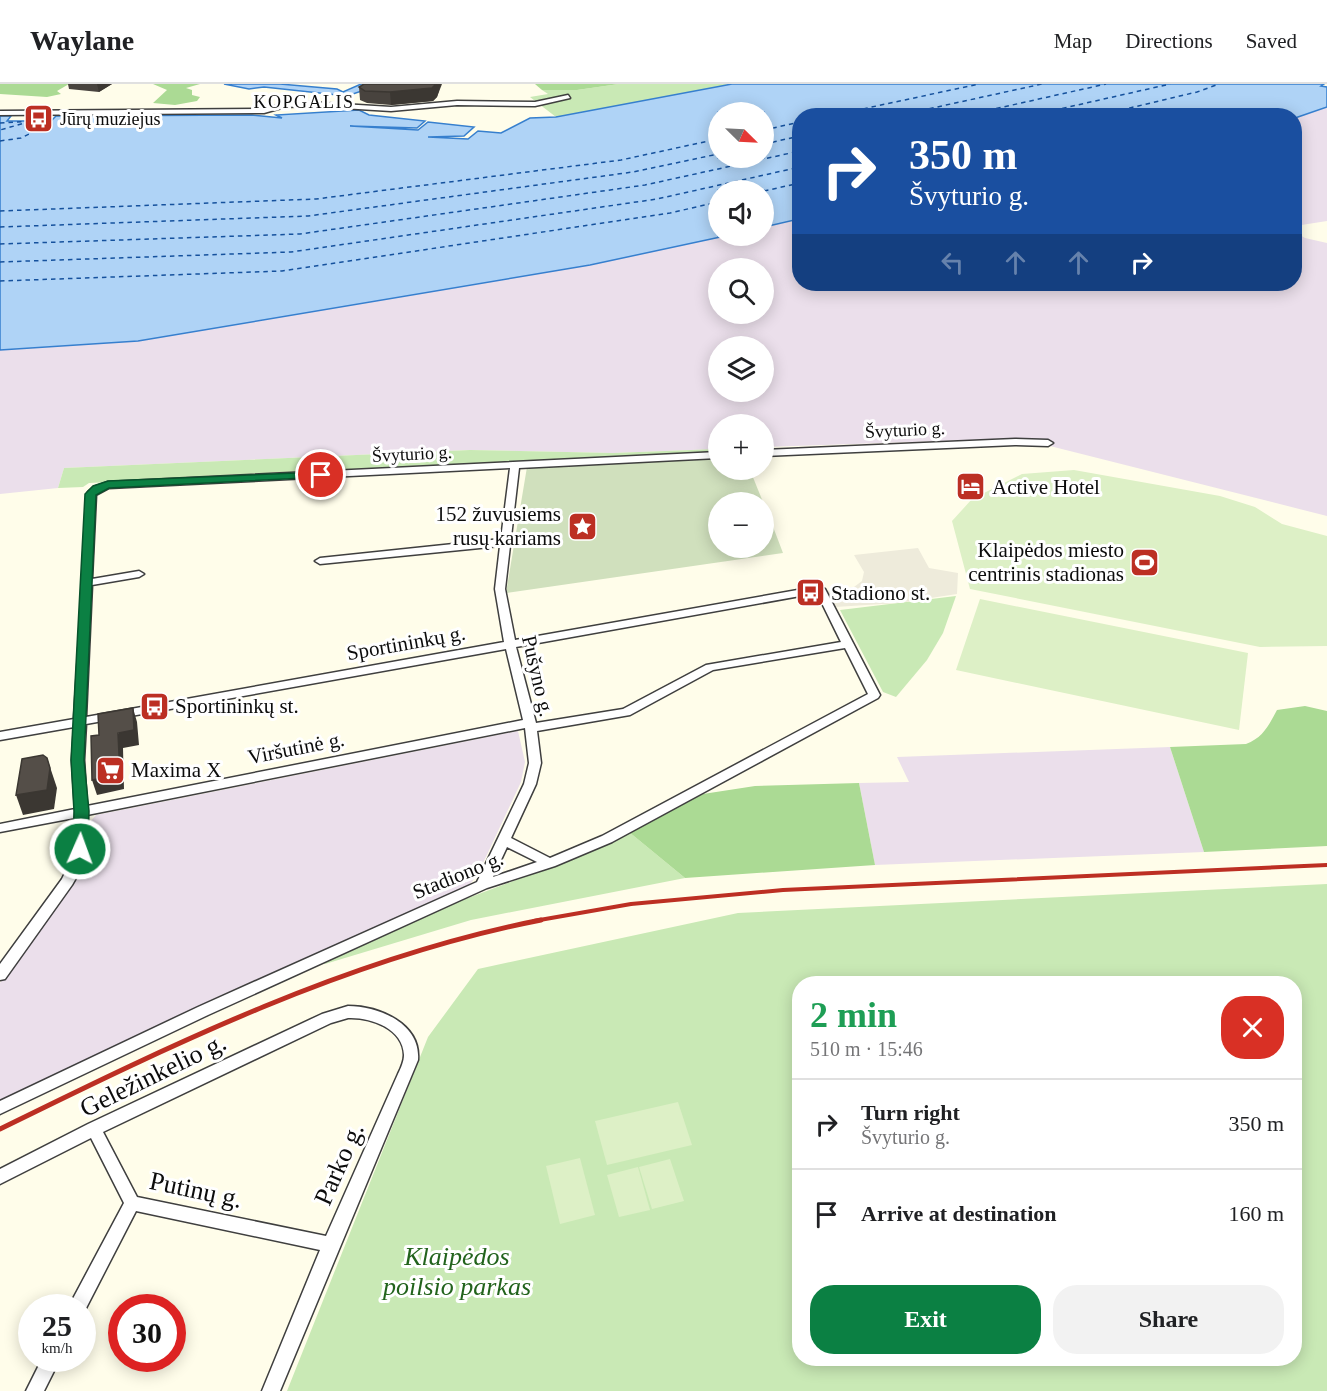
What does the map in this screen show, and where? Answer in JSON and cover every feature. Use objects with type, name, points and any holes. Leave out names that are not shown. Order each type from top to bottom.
[{"type":"street","points":[[0,113],[264,111],[285,105],[309,104],[391,109],[457,103],[535,105],[568,97]]},
{"type":"street","name":"Švyturio g.","points":[[774,453],[1015,442],[1048,443]]},
{"type":"street","name":"Švyturio g.","points":[[88,583],[91,494],[108,485],[708,455]]},
{"type":"street","name":"Pušyno g.","points":[[482,885],[505,840],[533,775],[535,764],[530,725],[510,644],[500,589],[515,465]]},
{"type":"street","points":[[320,561],[506,542]]},
{"type":"street","points":[[1,973],[67,882],[77,864],[80,849],[81,811],[78,760],[79,721],[88,583],[139,574]]},
{"type":"street","name":"Sportininkų g.","points":[[0,736],[819,589]]},
{"type":"street","name":"Stadiono g.","points":[[0,1107],[203,1011],[482,885],[550,863],[607,839],[874,695],[819,589]]},
{"type":"street","points":[[530,725],[626,712],[710,667],[849,644]]},
{"type":"street","name":"Viršutinė g.","points":[[0,828],[530,725]]},
{"type":"street","points":[[505,840],[550,863]]},
{"type":"street","name":"Parko g.","points":[[271,1391],[331,1245],[406,1074],[411,1056],[403,1033],[383,1020],[352,1012],[327,1018]]},
{"type":"street","name":"Geležinkelio g.","points":[[0,1178],[94,1129],[327,1018]]},
{"type":"street","name":"Putinų g.","points":[[94,1129],[132,1203],[331,1245]]},
{"type":"street","points":[[84,1294],[132,1203]]},
{"type":"street","points":[[34,1391],[44,1372]]},
{"type":"shaded area","points":[[1327,107],[1327,221],[1302,225],[1302,116]]},
{"type":"shaded area","points":[[792,221],[792,291],[1302,291],[1302,236],[1327,243],[1327,516],[1046,445],[1033,438],[774,447],[774,414],[708,414],[708,449],[613,453],[470,450],[64,468],[58,488],[0,494],[0,350],[138,341],[590,265],[708,240],[708,246],[774,246],[774,225]]},
{"type":"shaded area","points":[[918,548],[929,568],[958,573],[957,594],[898,603],[835,607],[825,591],[854,587],[862,581],[864,572],[854,555]]},
{"type":"shaded area","points":[[518,731],[525,762],[521,782],[477,876],[469,885],[215,998],[0,1103],[0,983],[84,861],[90,822],[96,815]]},
{"type":"shaded area","points":[[1170,747],[1204,852],[875,865],[859,783],[909,782],[897,757]]},
{"type":"green space","points":[[0,84],[69,84],[57,91],[61,94],[47,97],[0,94]]},
{"type":"green space","points":[[153,84],[200,84],[186,88],[192,90],[192,95],[200,97],[197,101],[175,105],[153,103],[167,90]]},
{"type":"green space","points":[[535,84],[619,84],[577,90],[542,90]]},
{"type":"green space","points":[[619,84],[732,84],[556,117],[530,97],[548,94],[542,90],[577,90]]},
{"type":"green space","points":[[708,449],[708,453],[89,483],[83,487],[58,488],[64,468],[470,450],[613,453]]},
{"type":"green space","points":[[708,458],[708,480],[754,480],[759,492],[708,492],[708,558],[748,558],[506,593],[527,467]]},
{"type":"green space","name":"Klaipėdos miesto centrinis stadionas","points":[[1074,470],[1220,496],[1255,507],[1282,524],[1327,536],[1327,646],[1260,647],[970,589],[952,521],[972,499],[1022,474]]},
{"type":"green space","points":[[774,529],[783,553],[774,554]]},
{"type":"green space","points":[[956,596],[943,633],[927,660],[896,697],[883,692],[840,610]]},
{"type":"green space","points":[[980,599],[1248,653],[1239,730],[956,670]]},
{"type":"green space","points":[[1305,706],[1327,711],[1327,846],[1204,852],[1170,747],[1246,744],[1261,735],[1277,710]]},
{"type":"green space","points":[[859,783],[875,865],[685,878],[629,832],[703,794],[755,786]]},
{"type":"green space","points":[[629,832],[685,878],[471,920],[325,964],[322,961],[460,901],[588,853]]},
{"type":"green space","name":"Klaipėdos poilsio parkas","points":[[1327,884],[1327,1391],[287,1391],[428,1037],[478,969],[738,913]]},
{"type":"green space","points":[[678,1102],[692,1145],[607,1165],[595,1121]]},
{"type":"green space","points":[[580,1158],[595,1215],[560,1224],[546,1166]]},
{"type":"green space","points":[[670,1159],[684,1201],[652,1209],[639,1167]]},
{"type":"green space","points":[[638,1167],[650,1210],[619,1217],[607,1175]]},
{"type":"water","points":[[224,84],[280,84],[337,89],[343,92],[361,84],[382,84],[347,96],[264,87],[249,89]]},
{"type":"water","points":[[732,84],[1324,84],[1321,86],[1327,87],[1327,107],[1302,116],[1302,108],[792,108],[792,221],[774,225],[774,180],[708,180],[708,240],[590,265],[138,341],[0,350],[0,116],[11,116],[7,121],[51,121],[56,116],[252,115],[282,118],[276,115],[359,110],[369,115],[425,121],[417,128],[350,126],[418,130],[428,122],[474,127],[464,136],[428,137],[468,139],[478,131],[501,133],[530,118],[556,117]]},
{"type":"building","points":[[364,84],[436,84],[432,88],[390,92],[365,91],[359,87]]},
{"type":"building","points":[[133,708],[134,730],[118,733],[120,775],[92,780],[91,736],[99,735],[98,714]]},
{"type":"building","points":[[43,755],[47,758],[50,768],[47,790],[16,795],[22,759]]},
{"type":"ferry route","points":[[867,108],[979,84]]},
{"type":"ferry route","points":[[932,108],[1042,84]]},
{"type":"ferry route","points":[[999,108],[1106,84]]},
{"type":"ferry route","points":[[1064,108],[1170,84]]},
{"type":"ferry route","points":[[1130,108],[1197,92],[1219,84]]},
{"type":"ferry route","points":[[0,123],[32,121]]},
{"type":"ferry route","points":[[0,130],[32,121]]},
{"type":"ferry route","points":[[0,141],[21,138],[31,133],[32,121]]},
{"type":"ferry route","points":[[774,128],[792,124]]},
{"type":"ferry route","points":[[774,142],[792,138]]},
{"type":"ferry route","points":[[0,211],[316,199],[621,160],[708,141]]},
{"type":"ferry route","points":[[0,244],[300,234],[645,185],[792,153]]},
{"type":"ferry route","points":[[0,227],[308,216],[633,172],[708,156]]},
{"type":"ferry route","points":[[0,262],[291,252],[657,199],[792,169]]},
{"type":"ferry route","points":[[774,189],[792,185]]},
{"type":"ferry route","points":[[0,281],[282,271],[670,213],[708,204]]},
{"type":"railway","points":[[534,921],[631,904],[783,890],[1327,865]]},
{"type":"railway","points":[[0,1129],[197,1035],[264,1006],[401,956],[470,936],[541,920]]},
{"type":"place","name":"Jūrų muziejus","points":[[39,119]]},
{"type":"place","name":"Active Hotel","points":[[971,487]]},
{"type":"place","name":"152 žuvusiems rusų kariams","points":[[582,526]]},
{"type":"place","name":"Klaipėdos miesto centrinis stadionas","points":[[1145,562]]},
{"type":"place","name":"Stadiono st.","points":[[810,593]]},
{"type":"place","name":"Sportininkų st.","points":[[154,706]]},
{"type":"place","name":"Maxima X","points":[[110,770]]},
{"type":"district","name":"KOPGALIS","points":[[304,102]]},
{"type":"route","points":[[80,849],[79,721],[91,494],[108,485],[321,475]]}]
